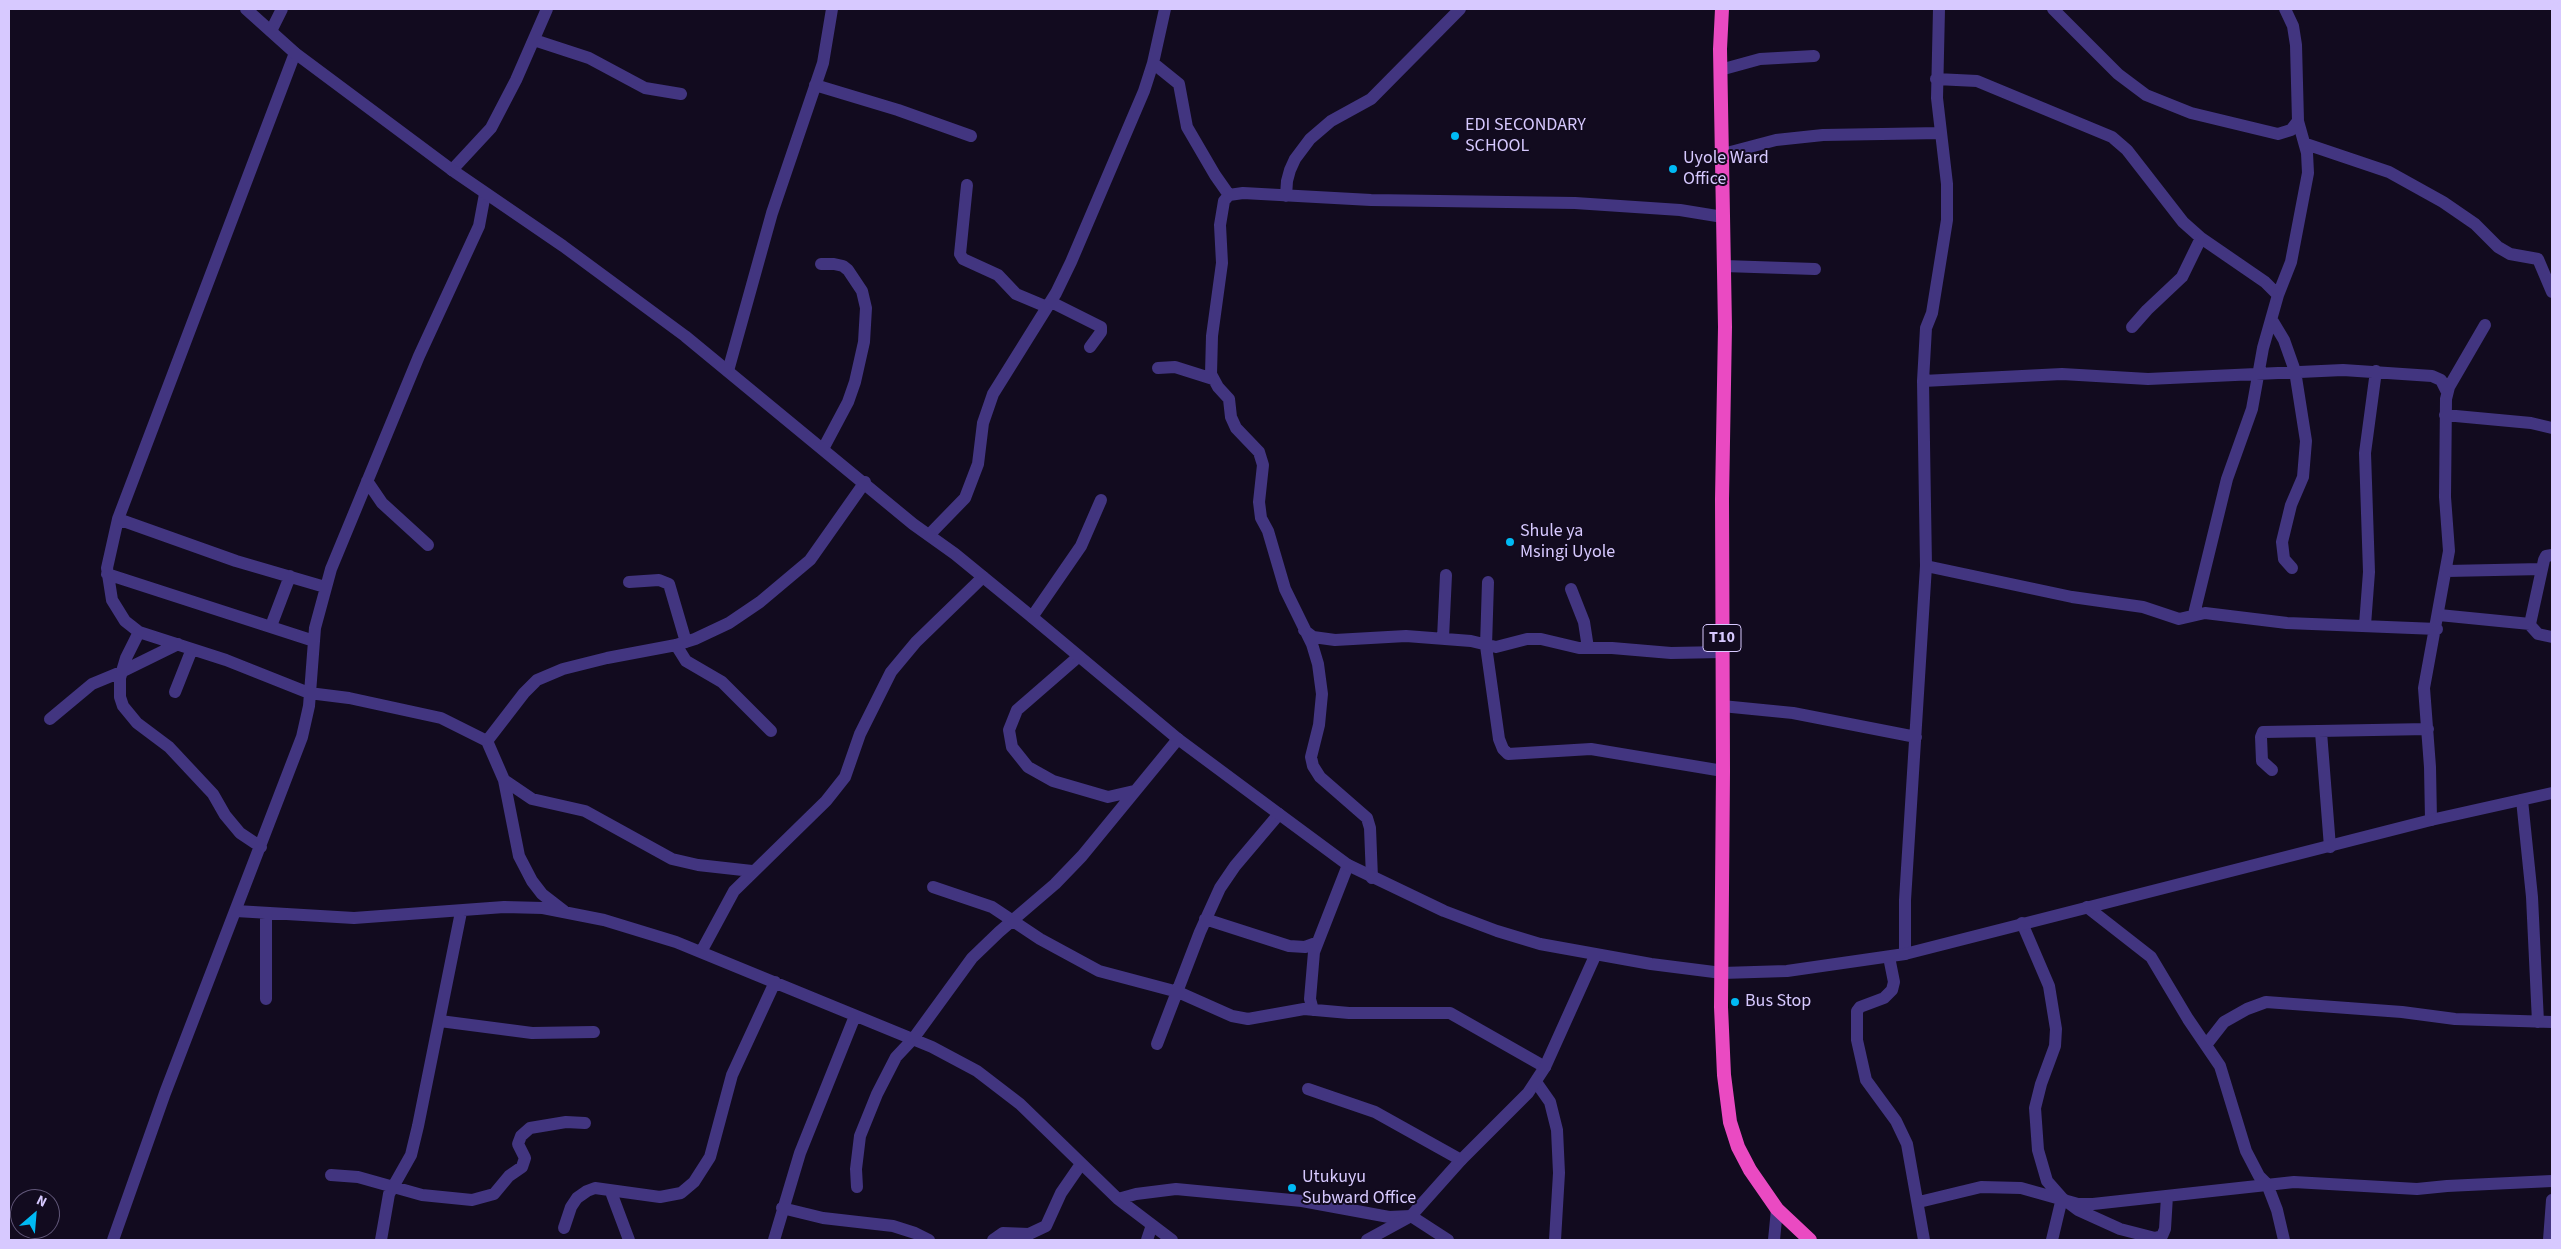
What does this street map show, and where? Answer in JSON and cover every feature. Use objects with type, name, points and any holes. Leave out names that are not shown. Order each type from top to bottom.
[{"type":"highway","name":"T10","points":[[1722,9],[1720,70],[1724,266],[1722,1045],[1730,1122],[1738,1147],[1750,1170],[1777,1209],[1810,1240]]},
{"type":"street","points":[[246,9],[295,52],[452,170],[563,246],[685,336],[823,450],[1032,617],[1178,739],[1348,865],[1444,911],[1498,931],[1540,944],[1595,956],[1722,973],[1787,971],[1905,954],[2430,820],[2552,793]]},
{"type":"street","points":[[271,31],[282,9]]},
{"type":"street","points":[[452,170],[490,128],[548,9]]},
{"type":"street","points":[[728,371],[772,213],[828,41],[832,9]]},
{"type":"street","points":[[928,535],[965,498],[978,464],[983,423],[993,394],[1049,304],[1071,262],[1127,131],[1153,64],[1165,9]]},
{"type":"street","points":[[1286,196],[1286,181],[1290,170],[1295,159],[1310,139],[1331,121],[1371,99],[1460,9]]},
{"type":"street","points":[[1905,954],[1905,900],[1926,566],[1922,442],[1926,328],[1932,313],[1947,220],[1936,79],[1939,9]]},
{"type":"street","points":[[2053,9],[2125,79],[2158,101],[2216,121],[2278,134],[2291,130],[2298,121]]},
{"type":"street","points":[[2194,614],[2227,479],[2252,410],[2258,373],[2278,295],[2291,262],[2305,194],[2308,160],[2306,144],[2298,121],[2296,45],[2293,26],[2285,9]]},
{"type":"street","points":[[534,40],[589,58],[645,88],[681,94]]},
{"type":"street","points":[[295,52],[118,519],[108,560],[107,574],[112,600],[118,613],[139,632],[178,644],[310,693],[429,715],[487,741],[504,780],[519,856],[532,881],[542,894],[564,911]]},
{"type":"street","points":[[1720,70],[1760,59],[1814,56]]},
{"type":"street","points":[[1153,64],[1180,84],[1183,114],[1187,127],[1229,195]]},
{"type":"street","points":[[1936,79],[1977,81],[2112,137],[2127,150],[2171,210],[2201,238],[2254,273],[2278,295]]},
{"type":"street","points":[[815,85],[898,110],[971,136]]},
{"type":"street","points":[[1723,154],[1776,140],[1823,134],[1941,133]]},
{"type":"street","points":[[2306,144],[2389,172],[2443,202],[2475,224],[2504,250],[2517,257],[2538,260],[2552,292]]},
{"type":"street","points":[[967,184],[960,254],[963,259],[998,275],[1016,294],[1049,304],[1100,327],[1101,332],[1090,347]]},
{"type":"street","points":[[1372,878],[1370,828],[1367,818],[1320,777],[1313,766],[1311,757],[1319,725],[1322,694],[1315,654],[1286,589],[1268,531],[1261,518],[1259,502],[1263,465],[1259,452],[1236,428],[1231,418],[1229,399],[1212,379],[1209,365],[1222,263],[1221,210],[1224,201],[1229,195],[1256,193],[1286,196],[1459,202],[1575,203],[1680,210],[1723,217]]},
{"type":"street","points":[[113,1240],[165,1093],[302,737],[308,714],[314,640],[325,587],[426,340],[478,226],[485,194]]},
{"type":"street","points":[[2132,327],[2155,301],[2182,277],[2201,238]]},
{"type":"street","points":[[821,264],[843,266],[848,270],[862,291],[866,308],[864,342],[855,382],[848,402],[823,450]]},
{"type":"street","points":[[1724,266],[1815,268]]},
{"type":"street","points":[[2272,320],[2284,340],[2295,371],[2306,441],[2303,477],[2289,511],[2282,542],[2284,560],[2292,568]]},
{"type":"street","points":[[2430,820],[2425,677],[2437,628],[2449,551],[2445,415],[2448,392],[2485,325]]},
{"type":"street","points":[[1158,368],[1175,367],[1212,379]]},
{"type":"street","points":[[1923,381],[2062,374],[2148,379],[2295,371],[2376,371],[2432,376],[2441,380],[2448,392]]},
{"type":"street","points":[[2365,625],[2369,572],[2365,453],[2376,371]]},
{"type":"street","points":[[2445,415],[2522,422],[2552,428]]},
{"type":"street","points":[[367,481],[382,503],[428,545]]},
{"type":"street","points":[[487,741],[524,693],[537,680],[563,669],[607,658],[681,644],[729,622],[792,577],[822,545],[865,482]]},
{"type":"street","points":[[1032,617],[1081,546],[1101,500]]},
{"type":"street","points":[[118,519],[236,561],[325,587]]},
{"type":"street","points":[[2529,624],[2532,619],[2545,556],[2552,555]]},
{"type":"street","points":[[1926,566],[2072,597],[2143,607],[2179,618],[2194,614],[2218,614],[2287,623],[2437,628]]},
{"type":"street","points":[[2446,571],[2542,569]]},
{"type":"street","points":[[107,574],[314,640]]},
{"type":"street","points":[[1443,638],[1446,574]]},
{"type":"street","points":[[271,626],[290,576]]},
{"type":"street","points":[[701,952],[731,895],[846,777],[860,734],[891,672],[916,642],[983,577]]},
{"type":"street","points":[[628,582],[659,580],[669,584],[686,661],[722,682],[771,731]]},
{"type":"street","points":[[1488,582],[1486,646],[1499,739],[1503,749],[1508,754],[1591,749],[1724,770]]},
{"type":"street","points":[[1570,589],[1584,622],[1588,648]]},
{"type":"street","points":[[2439,615],[2529,624],[2538,634],[2552,637]]},
{"type":"street","points":[[1304,630],[1313,636],[1335,640],[1382,636],[1443,638],[1472,641],[1496,648],[1527,639],[1540,639],[1588,648],[1612,648],[1671,654],[1722,652]]},
{"type":"street","points":[[139,632],[121,672],[120,697],[127,714],[169,747],[213,794],[225,815],[240,833],[261,847]]},
{"type":"street","points":[[50,719],[92,684],[178,644]]},
{"type":"street","points":[[175,692],[192,649]]},
{"type":"street","points":[[1078,657],[1018,710],[1009,730],[1012,748],[1028,767],[1053,781],[1108,797],[1124,796],[1134,791]]},
{"type":"street","points":[[1722,706],[1793,713],[1916,737]]},
{"type":"street","points":[[2272,770],[2262,761],[2262,732],[2428,729]]},
{"type":"street","points":[[2321,732],[2330,847]]},
{"type":"street","points":[[857,1187],[858,1146],[865,1123],[896,1057],[913,1039],[972,958],[1070,869],[1178,739]]},
{"type":"street","points":[[504,780],[532,799],[585,811],[672,859],[698,865],[752,872]]},
{"type":"street","points":[[2522,800],[2532,898],[2538,1022]]},
{"type":"street","points":[[1157,1044],[1205,919],[1227,877],[1279,814]]},
{"type":"street","points":[[1313,1010],[1310,1000],[1316,943],[1348,865]]},
{"type":"street","points":[[933,887],[983,903],[1099,971],[1178,992],[1220,1011],[1248,1019],[1297,1010],[1349,1013],[1450,1014],[1467,1021],[1507,1048],[1545,1067]]},
{"type":"street","points":[[2087,906],[2151,957],[2223,1073],[2246,1151],[2259,1176],[2267,1184],[2284,1240]]},
{"type":"street","points":[[236,911],[266,915],[354,918],[461,912],[504,907],[543,908],[604,920],[701,952],[913,1039],[954,1058],[996,1085],[1020,1104],[1118,1199],[1172,1240]]},
{"type":"street","points":[[381,1240],[387,1201],[392,1188],[411,1155],[461,912]]},
{"type":"street","points":[[266,915],[266,999]]},
{"type":"street","points":[[1205,919],[1289,946],[1305,947],[1316,943]]},
{"type":"street","points":[[2022,923],[2043,968],[2052,1000],[2056,1039],[2039,1090],[2035,1119],[2041,1166],[2047,1181],[2062,1198],[2078,1210],[2114,1227],[2159,1238],[2164,1232],[2166,1222],[2166,1196]]},
{"type":"street","points":[[1367,1240],[1411,1216],[1461,1160],[1506,1117],[1536,1082],[1545,1067],[1595,956]]},
{"type":"street","points":[[1889,957],[1894,982],[1892,990],[1884,998],[1860,1007],[1857,1011],[1857,1040],[1866,1080],[1896,1120],[1904,1137],[1924,1240]]},
{"type":"street","points":[[564,1228],[570,1207],[576,1198],[594,1188],[644,1196],[673,1196],[687,1188],[700,1174],[716,1142],[732,1075],[776,982]]},
{"type":"street","points":[[2206,1045],[2224,1022],[2247,1009],[2266,1002],[2402,1012],[2433,1017],[2552,1022]]},
{"type":"street","points":[[774,1240],[800,1153],[855,1016]]},
{"type":"street","points":[[440,1021],[532,1033],[594,1032]]},
{"type":"street","points":[[1536,1082],[1555,1113],[1559,1173],[1555,1240]]},
{"type":"street","points":[[1308,1089],[1375,1112],[1461,1160]]},
{"type":"street","points":[[331,1175],[358,1177],[392,1188],[445,1198],[472,1200],[483,1198],[500,1189],[509,1176],[524,1165],[525,1158],[518,1144],[521,1136],[530,1128],[566,1122],[585,1123]]},
{"type":"street","points":[[993,1240],[1003,1233],[1029,1234],[1046,1226],[1061,1193],[1081,1164]]},
{"type":"street","points":[[1918,1202],[1983,1187],[2021,1188],[2078,1204],[2093,1204],[2294,1182],[2417,1190],[2447,1186],[2552,1181]]},
{"type":"street","points":[[1118,1199],[1159,1190],[1183,1189],[1302,1201],[1389,1217],[1411,1216],[1448,1240]]},
{"type":"street","points":[[612,1192],[629,1240]]},
{"type":"street","points":[[2052,1240],[2062,1198]]},
{"type":"street","points":[[2549,1240],[2552,1200]]},
{"type":"street","points":[[782,1208],[838,1221],[893,1226],[916,1233],[929,1240]]},
{"type":"street","points":[[1774,1240],[1777,1209]]},
{"type":"street","points":[[1147,1240],[1152,1225]]},
{"type":"place","name":"EDI SECONDARY SCHOOL","points":[[1455,136]]},
{"type":"place","name":"Uyole Ward Office","points":[[1673,169]]},
{"type":"place","name":"Shule ya Msingi Uyole","points":[[1510,542]]},
{"type":"place","name":"Bus Stop","points":[[1735,1002]]},
{"type":"place","name":"Utukuyu Subward Office","points":[[1292,1188]]}]
